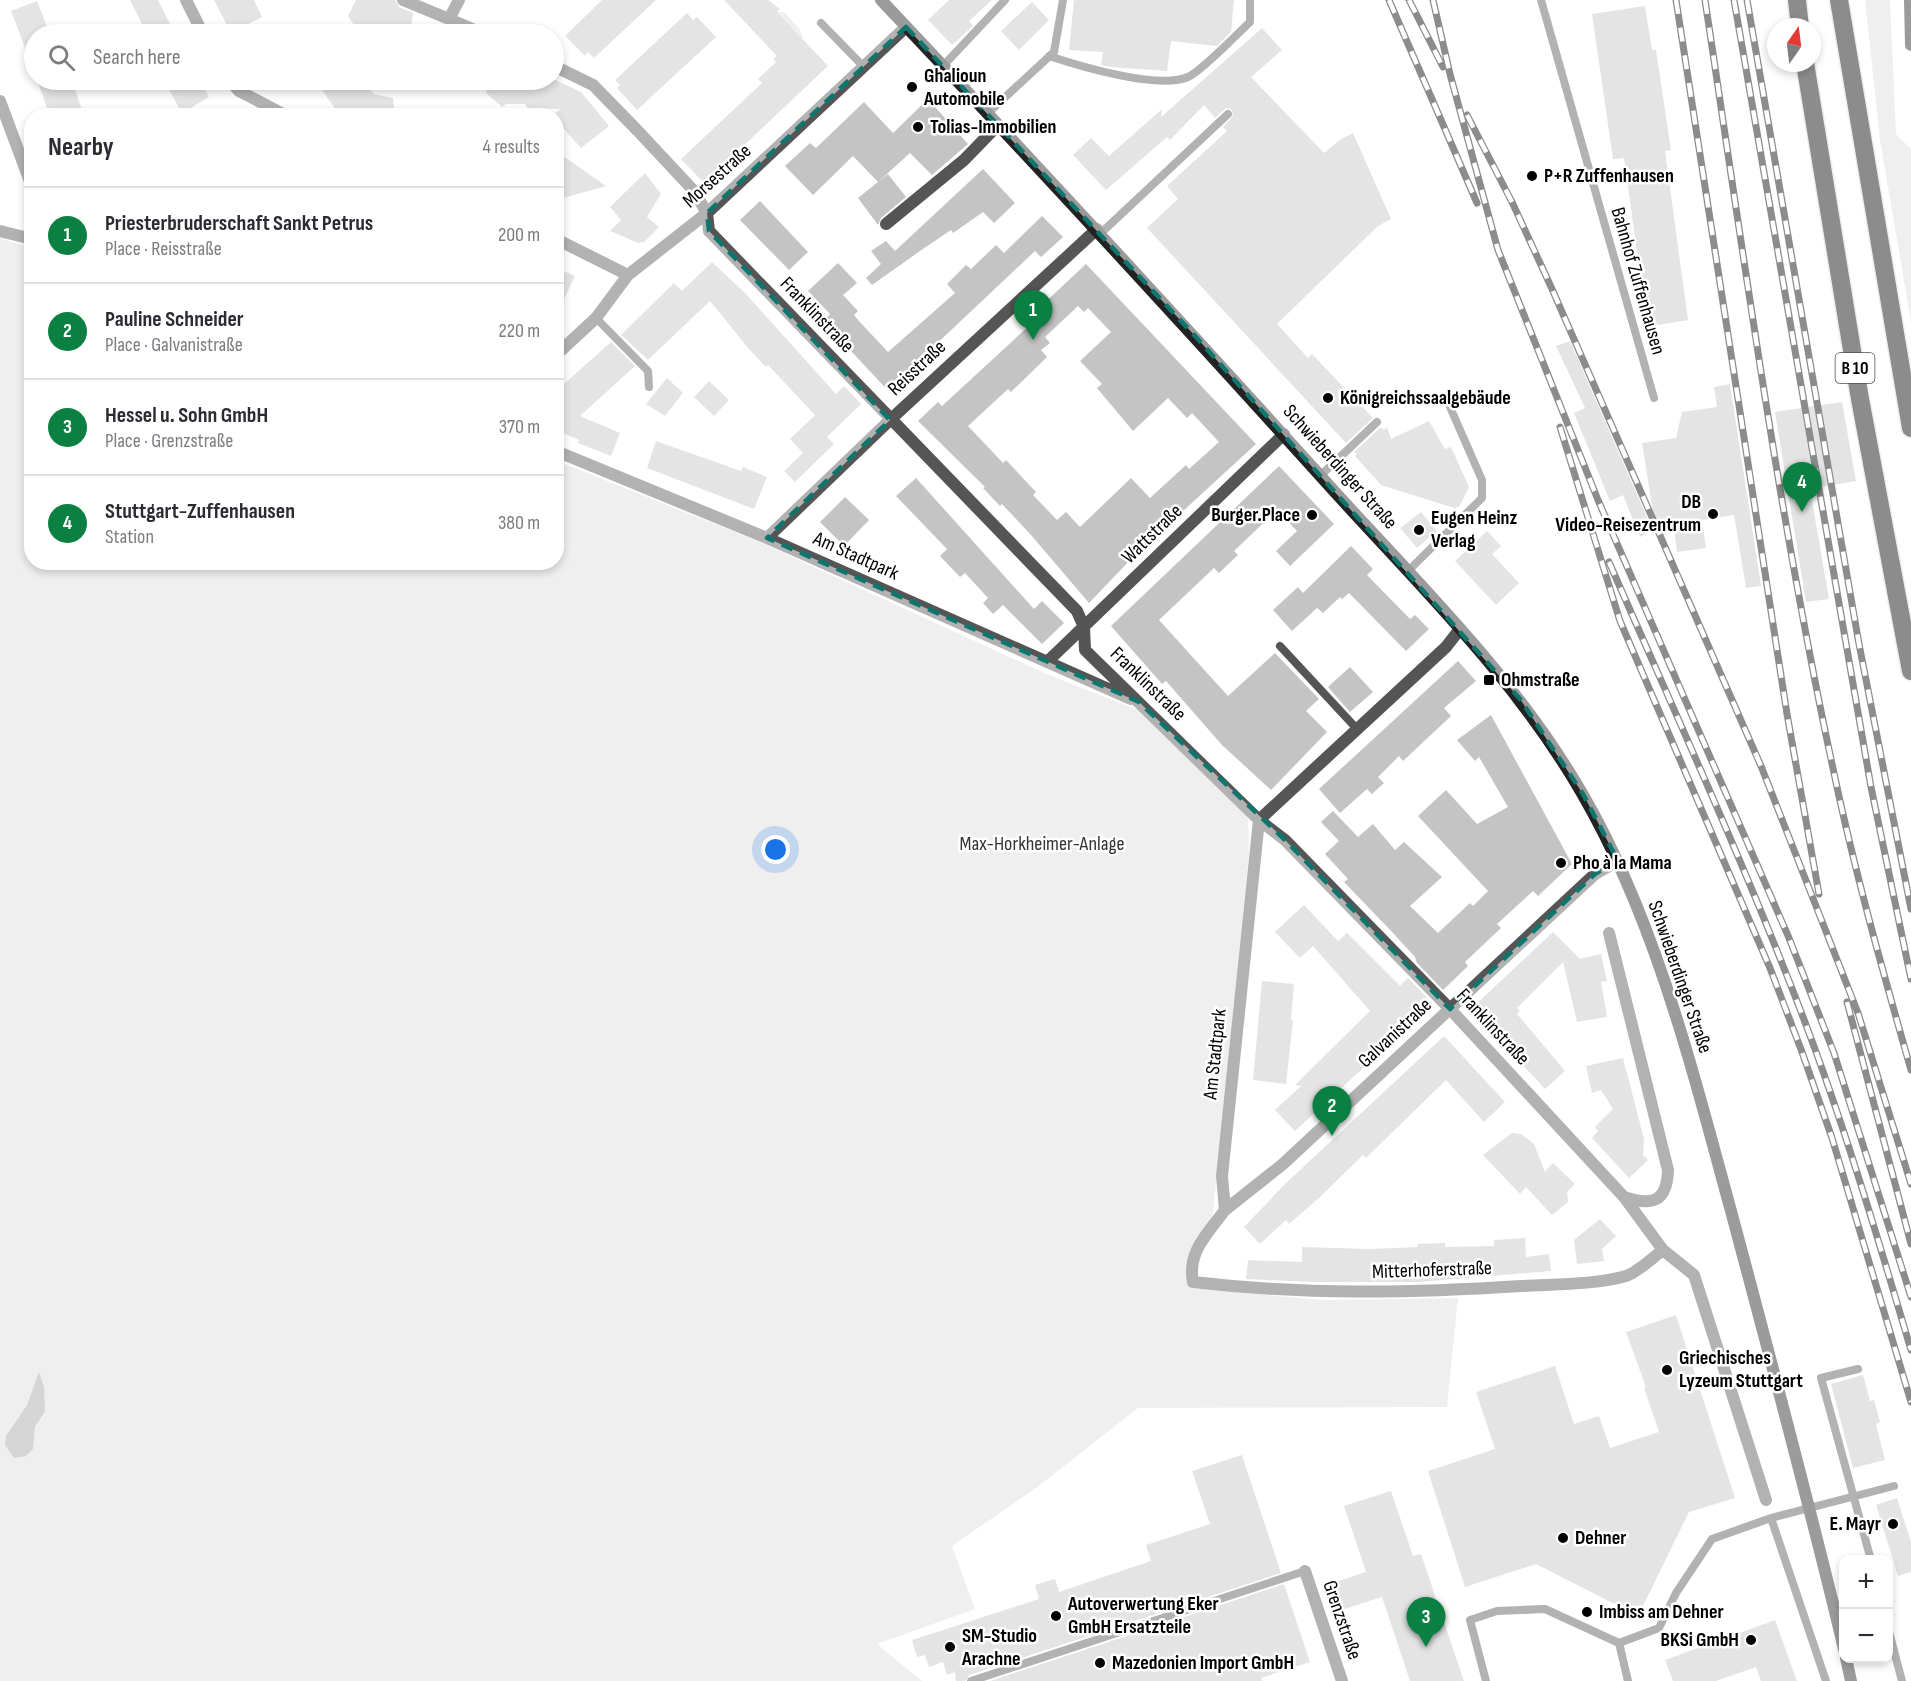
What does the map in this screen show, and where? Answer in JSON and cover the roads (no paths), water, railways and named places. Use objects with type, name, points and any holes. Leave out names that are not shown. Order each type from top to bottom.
[{"type":"highway","points":[[1797,0],[1799,18]]},
{"type":"highway","name":"B 10","points":[[1839,0],[1911,428]]},
{"type":"highway","name":"B 10","points":[[1806,72],[1860,399],[1911,671]]},
{"type":"main road","name":"Schwieberdinger Straße","points":[[881,0],[1099,231],[1460,629],[1538,723],[1583,795],[1618,861],[1681,1035],[1811,1508],[1839,1628]]},
{"type":"main road","points":[[1910,0],[1911,45]]},
{"type":"main road","points":[[1847,1663],[1851,1681]]},
{"type":"street","points":[[186,0],[198,24]]},
{"type":"street","points":[[403,0],[461,24]]},
{"type":"street","points":[[449,19],[459,0]]},
{"type":"street","name":"Morsestraße","points":[[564,348],[596,318],[628,276],[706,213],[906,27]]},
{"type":"street","name":"Franklinstraße","points":[[564,71],[593,86],[694,191],[706,213],[710,231],[890,420],[1077,611],[1084,627],[1084,650],[1259,820],[1285,840],[1450,1009],[1624,1197],[1663,1250]]},
{"type":"street","points":[[238,90],[272,108]]},
{"type":"street","points":[[0,101],[24,166]]},
{"type":"street","points":[[886,224],[964,160],[998,125]]},
{"type":"street","points":[[0,231],[24,237]]},
{"type":"street","name":"Reisstraße","points":[[767,538],[890,420],[1099,231]]},
{"type":"street","points":[[564,242],[628,276]]},
{"type":"street","name":"Wattstraße","points":[[1047,662],[1284,434]]},
{"type":"street","name":"Am Stadtpark","points":[[564,454],[767,538],[1138,702]]},
{"type":"street","points":[[1259,820],[1450,642],[1460,629]]},
{"type":"street","name":"Am Stadtpark","points":[[1225,1210],[1222,1176],[1259,820]]},
{"type":"street","name":"Galvanistraße","points":[[1225,1210],[1283,1164],[1595,874],[1618,861]]},
{"type":"street","points":[[1609,933],[1668,1170],[1667,1184],[1661,1196],[1652,1202],[1640,1202],[1624,1197]]},
{"type":"street","name":"Mitterhoferstraße","points":[[1225,1210],[1198,1246],[1190,1267],[1193,1282],[1252,1289],[1330,1292],[1465,1290],[1571,1283],[1627,1276],[1663,1250]]},
{"type":"street","points":[[1663,1250],[1694,1275],[1766,1500]]},
{"type":"street","name":"Grenzstraße","points":[[1305,1571],[1342,1681]]},
{"type":"lane","points":[[943,66],[1005,0]]},
{"type":"lane","points":[[988,113],[1054,52],[1063,0]]},
{"type":"lane","points":[[1049,56],[1090,69],[1147,79],[1175,80],[1189,77],[1250,22],[1250,0]]},
{"type":"lane","name":"Bahnhof Zuffenhausen","points":[[1540,0],[1654,398]]},
{"type":"lane","points":[[821,23],[863,66]]},
{"type":"lane","name":"Reisstraße","points":[[1099,231],[1228,114]]},
{"type":"lane","points":[[596,318],[648,371],[649,387]]},
{"type":"lane","points":[[1408,571],[1482,498],[1482,480],[1450,407]]},
{"type":"lane","points":[[1320,476],[1377,422]]},
{"type":"lane","points":[[1280,646],[1357,729]]},
{"type":"lane","points":[[1858,1369],[1821,1378],[1869,1555]]},
{"type":"lane","points":[[1485,1681],[1470,1620],[1497,1611],[1545,1609],[1619,1643],[1659,1628],[1680,1585],[1712,1539],[1771,1518],[1894,1486]]},
{"type":"lane","points":[[1771,1518],[1826,1681]]},
{"type":"lane","points":[[971,1681],[1305,1571]]},
{"type":"lane","points":[[1619,1643],[1628,1681]]},
{"type":"lane","points":[[1893,1647],[1902,1681]]},
{"type":"railway","points":[[1389,0],[1477,203]]},
{"type":"railway","points":[[1409,0],[1443,67]]},
{"type":"railway","points":[[1433,0],[1450,74],[1498,250],[1598,500],[1789,938],[1834,1053],[1911,1297]]},
{"type":"railway","points":[[1676,0],[1787,714],[1819,894]]},
{"type":"railway","points":[[1705,0],[1779,484],[1814,677],[1851,848],[1911,1070]]},
{"type":"railway","points":[[1734,0],[1871,787],[1911,979]]},
{"type":"railway","points":[[1747,0],[1859,644],[1911,909]]},
{"type":"railway","points":[[1467,115],[1512,202],[1552,289],[1761,766],[1858,1013],[1911,1184]]},
{"type":"railway","points":[[1560,427],[1620,621],[1770,968],[1802,1052],[1832,1138],[1911,1402]]},
{"type":"railway","points":[[1609,562],[1731,840],[1800,1009],[1845,1136],[1911,1350]]},
{"type":"railway","points":[[1847,1002],[1911,1244]]},
{"type":"place","name":"Ghalioun Automobile","points":[[912,87]]},
{"type":"place","name":"Tolias-Immobilien","points":[[918,127]]},
{"type":"place","name":"P+R Zuffenhausen","points":[[1532,176]]},
{"type":"place","name":"Priesterbruderschaft Sankt Petrus","points":[[1033,340]]},
{"type":"place","name":"Königreichssaalgebäude","points":[[1328,398]]},
{"type":"place","name":"Stuttgart-Zuffenhausen","points":[[1802,512]]},
{"type":"place","name":"DB Video-Reisezentrum","points":[[1713,514]]},
{"type":"place","name":"Burger.Place","points":[[1312,515]]},
{"type":"place","name":"Eugen Heinz Verlag","points":[[1419,530]]},
{"type":"place","name":"Ohmstraße","points":[[1489,680]]},
{"type":"place","name":"Pho à la Mama","points":[[1561,863]]},
{"type":"place","name":"Pauline Schneider","points":[[1332,1136]]},
{"type":"place","name":"Griechisches Lyzeum Stuttgart","points":[[1667,1370]]},
{"type":"place","name":"E. Mayr","points":[[1893,1524]]},
{"type":"place","name":"Dehner","points":[[1563,1538]]},
{"type":"place","name":"Imbiss am Dehner","points":[[1587,1612]]},
{"type":"place","name":"Autoverwertung Eker GmbH Ersatzteile","points":[[1056,1616]]},
{"type":"place","name":"BKSi GmbH","points":[[1751,1640]]},
{"type":"place","name":"SM-Studio Arachne","points":[[950,1647]]},
{"type":"place","name":"Hessel u. Sohn GmbH","points":[[1426,1647]]},
{"type":"place","name":"Mazedonien Import GmbH","points":[[1100,1663]]},
{"type":"park label","name":"Max-Horkheimer-Anlage","points":[[1042,844]]}]
